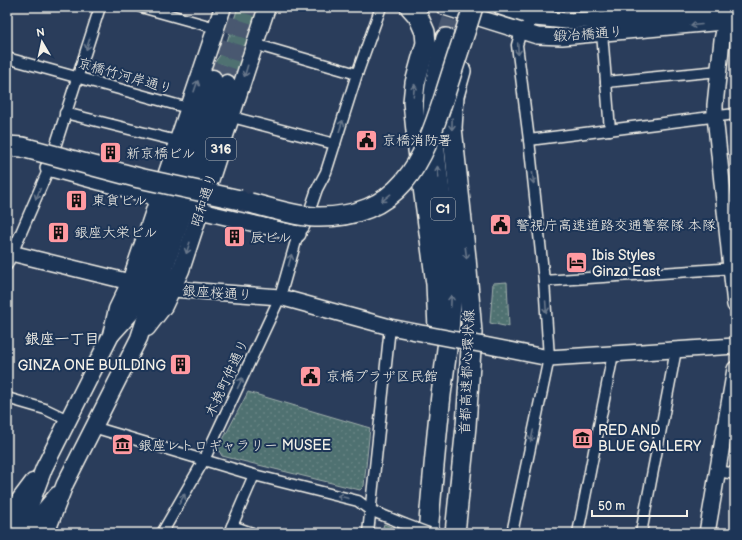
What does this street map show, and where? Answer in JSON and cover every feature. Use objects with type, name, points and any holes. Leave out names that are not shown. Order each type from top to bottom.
[{"type":"highway","points":[[410,7],[418,16],[425,32],[426,43],[415,83],[413,102],[438,304],[436,359],[427,456]]},
{"type":"highway","points":[[7,146],[22,147],[138,178],[302,215],[314,217],[335,216],[369,209],[389,197],[410,175],[418,164],[431,137],[473,7]]},
{"type":"highway","name":"首都高速都心環状線","points":[[428,533],[431,484],[448,345],[451,296],[450,268],[436,156],[434,113],[436,80],[446,38]]},
{"type":"highway","name":"首都高速都心環状線","points":[[456,533],[472,333],[471,310],[452,128],[454,96],[462,64],[469,45]]},
{"type":"highway","points":[[441,533],[456,340]]},
{"type":"highway","name":"首都高速都心環状線","points":[[411,529],[443,381]]},
{"type":"main road","name":"昭和通り","points":[[46,533],[65,484],[93,426],[139,338],[150,304],[158,198],[223,7]]},
{"type":"main road","name":"昭和通り","points":[[16,533],[29,508],[44,468],[111,335],[117,309],[151,286],[181,270],[267,7]]},
{"type":"main road","name":"昭和通り","points":[[151,286],[220,81]]},
{"type":"main road","name":"昭和通り","points":[[7,523],[18,502],[44,468]]},
{"type":"main road","name":"昭和通り","points":[[32,533],[42,513],[65,484]]},
{"type":"street","points":[[9,257],[48,168],[100,7]]},
{"type":"street","points":[[141,7],[216,28]]},
{"type":"street","name":"木挽町仲通り","points":[[162,533],[204,460],[280,297],[298,234],[304,227],[326,172],[357,74],[381,7]]},
{"type":"street","name":"鍛冶橋通り","points":[[444,7],[521,31],[547,37],[730,22]]},
{"type":"street","name":"鍛冶橋通り","points":[[501,7],[540,12],[566,21],[629,12],[729,7]]},
{"type":"street","points":[[729,7],[730,22],[719,71],[715,116],[733,268],[735,305]]},
{"type":"street","points":[[512,533],[549,358],[544,281],[517,45],[521,31],[540,12]]},
{"type":"street","points":[[602,33],[610,130]]},
{"type":"street","points":[[254,44],[357,74]]},
{"type":"street","name":"京橋竹河岸通り","points":[[7,58],[77,76],[188,108]]},
{"type":"street","points":[[606,82],[719,71]]},
{"type":"street","points":[[65,113],[177,141]]},
{"type":"street","points":[[529,140],[735,114]]},
{"type":"street","points":[[232,117],[335,144]]},
{"type":"street","points":[[48,168],[158,198]]},
{"type":"street","points":[[200,211],[298,234]]},
{"type":"street","name":"銀座桜通り","points":[[9,257],[151,286],[280,297],[390,327],[549,358],[735,346]]},
{"type":"street","points":[[544,281],[733,268]]},
{"type":"street","points":[[368,533],[390,327]]},
{"type":"street","points":[[641,533],[676,350]]},
{"type":"street","points":[[578,533],[613,354]]},
{"type":"street","points":[[707,533],[735,369]]},
{"type":"street","points":[[7,398],[45,409],[68,420]]},
{"type":"street","points":[[93,426],[254,475],[358,501],[370,510],[411,529],[428,533]]},
{"type":"street","points":[[718,471],[735,474]]},
{"type":"street","points":[[252,533],[231,530],[254,475]]},
{"type":"green space","points":[[238,7],[258,7],[234,82],[207,73],[225,48]]},
{"type":"green space","points":[[507,282],[509,327],[490,323],[493,283]]},
{"type":"green space","points":[[248,392],[370,428],[364,486],[360,490],[222,456],[218,449]]},
{"type":"green space","points":[[384,524],[407,533],[388,533],[383,527]]},
{"type":"tunnel","points":[[213,78],[236,7]]},
{"type":"tunnel","points":[[227,83],[251,7]]},
{"type":"tunnel","points":[[446,38],[456,7]]},
{"type":"place","name":"京橋消防署","points":[[367,140]]},
{"type":"place","name":"新京橋ビル","points":[[111,153]]},
{"type":"place","name":"東貨ビル","points":[[76,200]]},
{"type":"place","name":"警視庁高速道路交通警察隊 本隊","points":[[501,225]]},
{"type":"place","name":"銀座大栄ビル","points":[[58,232]]},
{"type":"place","name":"辰ビル","points":[[235,237]]},
{"type":"place","name":"Ibis Styles Ginza East","points":[[577,263]]},
{"type":"place","name":"GINZA ONE BUILDING","points":[[181,365]]},
{"type":"place","name":"京橋プラザ区民館","points":[[311,376]]},
{"type":"place","name":"RED AND BLUE GALLERY","points":[[583,438]]},
{"type":"place","name":"銀座レトロギャラリー MUSEE","points":[[122,445]]},
{"type":"district","name":"銀座一丁目","points":[[62,339]]}]
